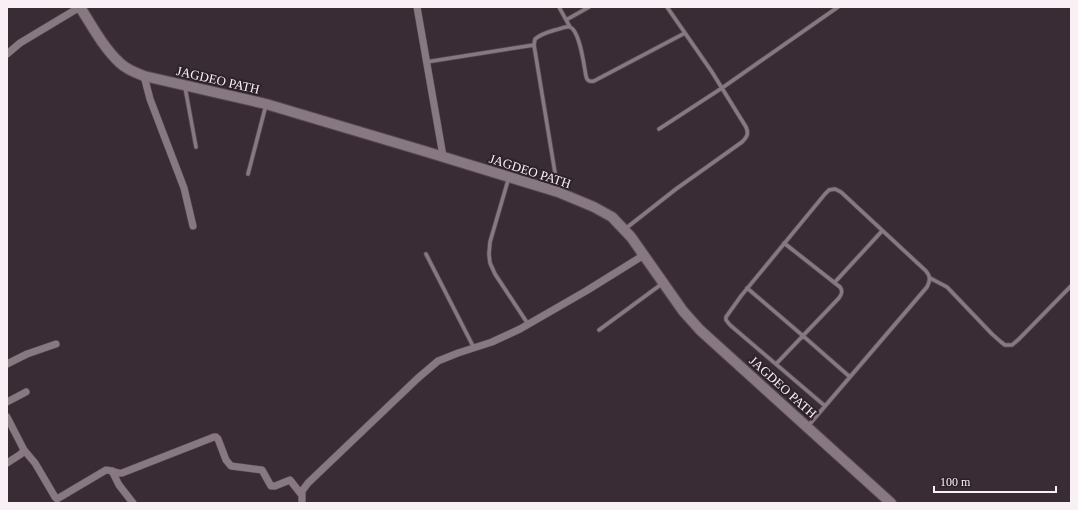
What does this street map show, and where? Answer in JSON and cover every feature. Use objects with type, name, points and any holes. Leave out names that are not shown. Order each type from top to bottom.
[{"type":"main road","name":"JAGDEO PATH","points":[[80,7],[103,43],[120,63],[130,70],[144,76],[266,104],[443,156],[558,192],[594,206],[612,217],[631,237],[683,311],[700,330],[891,503]]},
{"type":"street","points":[[7,54],[20,43],[80,7]]},
{"type":"street","points":[[416,7],[443,156]]},
{"type":"street","points":[[144,76],[150,99],[184,188],[194,226]]},
{"type":"street","points":[[302,503],[301,494],[308,483],[438,361],[505,336],[586,291],[644,255]]},
{"type":"street","points":[[7,364],[23,355],[56,344]]},
{"type":"street","points":[[7,402],[26,392]]},
{"type":"street","points":[[7,417],[23,445],[24,450],[35,463],[55,497],[58,499],[106,470],[122,473],[212,437],[218,439],[226,460],[231,466],[262,470],[271,486],[290,480],[301,494]]},
{"type":"street","points":[[7,463],[21,454],[24,450]]},
{"type":"street","points":[[112,471],[119,484],[133,503]]},
{"type":"lane","points":[[559,7],[570,28],[575,31],[577,35],[586,76],[591,82],[594,82],[685,33]]},
{"type":"lane","points":[[566,20],[589,7]]},
{"type":"lane","points":[[624,229],[676,189],[742,142],[747,136],[748,131],[712,72],[667,7]]},
{"type":"lane","points":[[659,129],[722,88],[838,7]]},
{"type":"lane","points":[[558,192],[534,41],[535,38],[541,34],[563,28],[570,28]]},
{"type":"lane","points":[[426,62],[534,45]]},
{"type":"lane","points":[[185,86],[196,147]]},
{"type":"lane","points":[[248,174],[266,104]]},
{"type":"lane","points":[[509,177],[490,242],[488,254],[490,263],[496,274],[528,324]]},
{"type":"lane","points":[[825,406],[726,320],[728,314],[747,288],[825,194],[832,189],[841,192],[926,272],[930,278],[947,287],[992,334],[1008,346],[1019,340],[1071,286]]},
{"type":"lane","points":[[835,282],[882,231]]},
{"type":"lane","points":[[776,364],[841,295],[842,291],[835,282],[784,243]]},
{"type":"lane","points":[[426,254],[474,348]]},
{"type":"lane","points":[[807,427],[927,287],[930,282],[930,278]]},
{"type":"lane","points":[[599,330],[663,283]]},
{"type":"lane","points":[[747,288],[850,377]]}]
